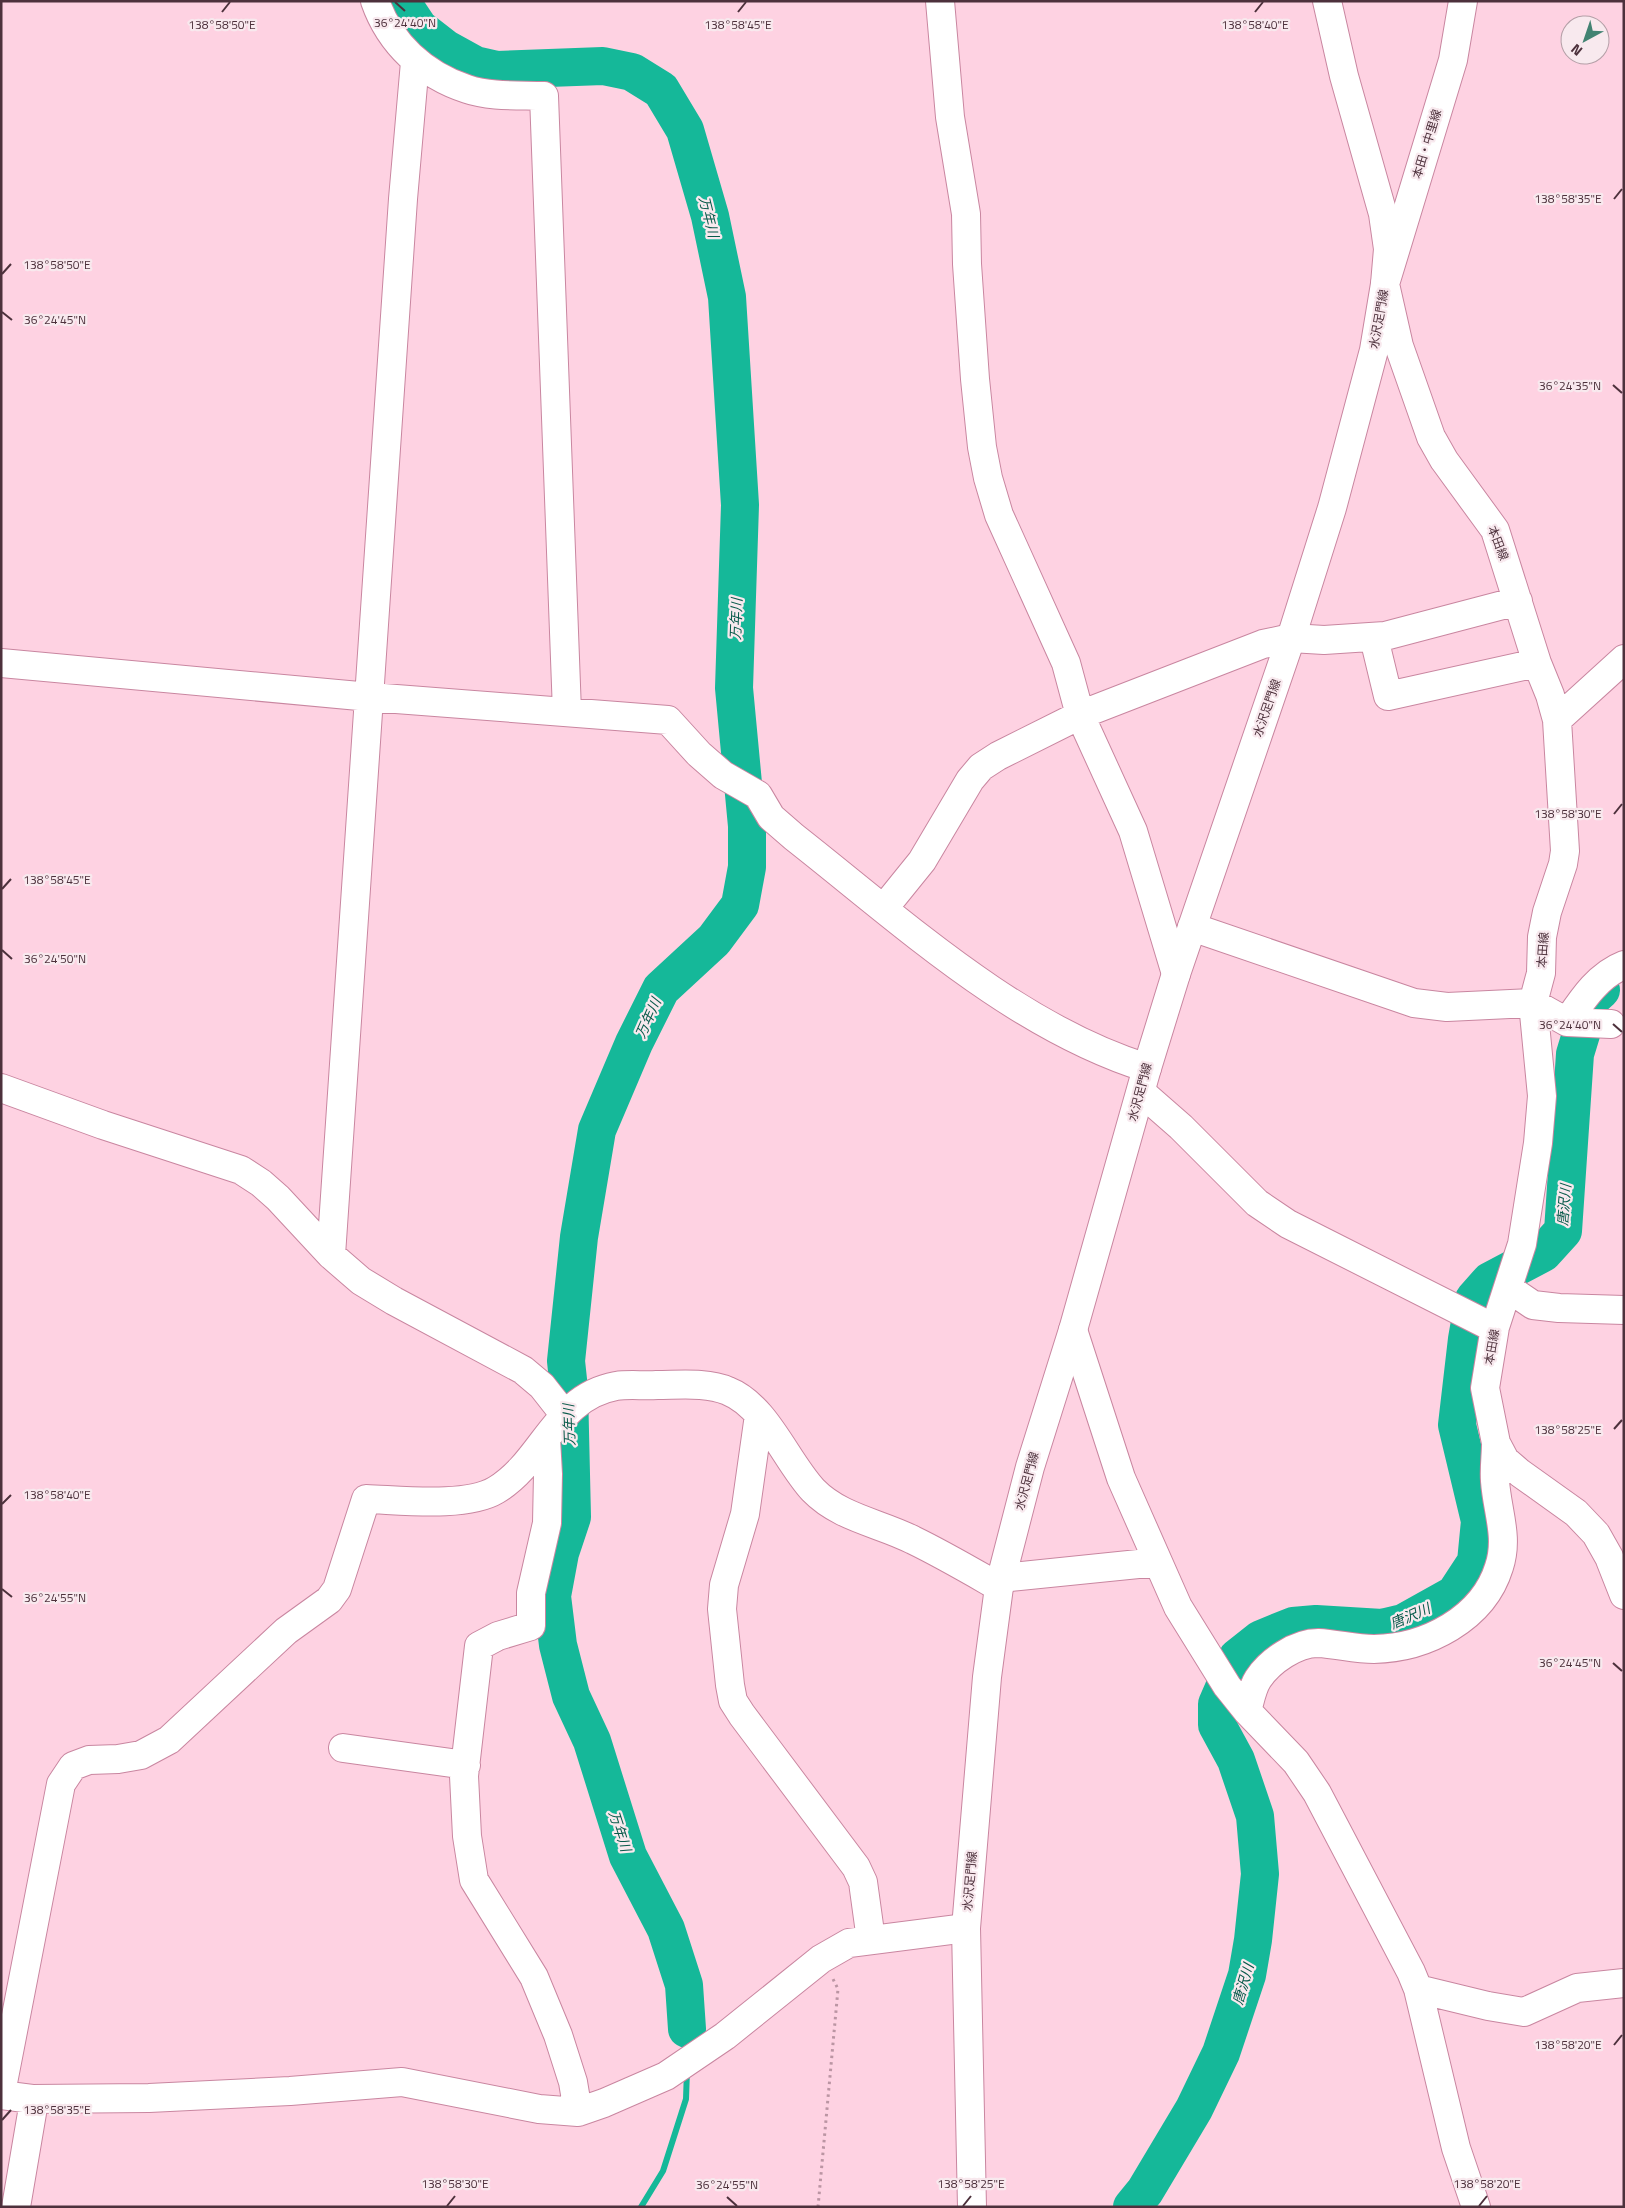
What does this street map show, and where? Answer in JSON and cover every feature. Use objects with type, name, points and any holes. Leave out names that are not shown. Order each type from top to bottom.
[{"type":"street","points":[[374,1],[394,40],[415,62],[467,89],[493,94],[544,96],[567,712]]},
{"type":"street","points":[[940,1],[950,117],[966,214],[967,264],[975,379],[982,447],[988,478],[999,515],[1066,663],[1080,715],[1133,831],[1176,974]]},
{"type":"street","name":"水沢足門線","points":[[972,2207],[966,1928],[987,1677],[1000,1583],[1030,1467],[1073,1330],[1176,974],[1291,638],[1339,480],[1374,350],[1385,284],[1388,249],[1383,214],[1344,76],[1327,1]]},
{"type":"street","name":"本田・中里線","points":[[1385,284],[1453,60],[1463,1]]},
{"type":"street","points":[[331,1254],[415,62]]},
{"type":"street","name":"本田線","points":[[1385,284],[1399,346],[1431,437],[1444,460],[1495,530],[1557,720],[1565,851],[1542,936],[1541,973],[1534,1004],[1542,1096],[1539,1134],[1522,1244],[1508,1288],[1490,1326],[1485,1388],[1496,1443],[1505,1460],[1576,1514],[1596,1534],[1609,1556],[1624,1594]]},
{"type":"street","points":[[884,908],[922,861],[970,780],[981,766],[1080,715],[1263,644],[1291,638],[1324,640],[1374,638],[1518,601]]},
{"type":"street","points":[[1374,638],[1388,696],[1537,663]]},
{"type":"street","points":[[1557,720],[1624,658]]},
{"type":"street","points":[[1,663],[370,697],[668,720],[699,754],[723,775],[758,794],[771,817],[786,830],[985,987],[1065,1034],[1119,1059],[1144,1080],[1181,1127],[1257,1203],[1280,1219],[1490,1326]]},
{"type":"street","points":[[1192,927],[1414,1003],[1447,1007],[1534,1004],[1568,1022],[1611,1024]]},
{"type":"street","points":[[1568,1022],[1584,997],[1613,969],[1624,965]]},
{"type":"street","points":[[1,1088],[103,1125],[241,1170],[261,1183],[278,1198],[331,1254],[361,1281],[394,1301],[523,1370],[542,1386],[564,1414]]},
{"type":"street","points":[[1508,1288],[1534,1305],[1559,1308],[1624,1310]]},
{"type":"street","points":[[1073,1330],[1121,1478],[1178,1607],[1238,1701],[1296,1762],[1317,1793],[1411,1972],[1418,1989],[1456,2148],[1476,2207]]},
{"type":"street","points":[[966,1928],[849,1943],[821,1960],[700,2054],[673,2071],[604,2103],[578,2112],[539,2109],[402,2082],[290,2092],[149,2098],[32,2099],[1,2094],[61,1784],[73,1766],[89,1760],[118,1759],[141,1755],[169,1740],[286,1630],[329,1600],[336,1589],[366,1498],[442,1501],[473,1498],[495,1491],[518,1472],[564,1414],[595,1392],[616,1386],[686,1385],[726,1390],[743,1397],[759,1415],[812,1489],[826,1502],[845,1513],[912,1539],[1000,1583],[1158,1562]]},
{"type":"street","points":[[759,1415],[745,1514],[724,1585],[722,1608],[733,1701],[856,1867],[862,1882],[871,1940]]},
{"type":"street","points":[[546,1439],[548,1474],[547,1523],[531,1593],[531,1626],[498,1636],[480,1646],[466,1765],[467,1836],[474,1880],[534,1977],[558,2035],[573,2082],[578,2112]]},
{"type":"street","points":[[1238,1701],[1274,1662],[1294,1648],[1316,1643],[1372,1649],[1400,1648],[1424,1640],[1459,1622],[1482,1600],[1489,1591],[1500,1566],[1504,1535],[1495,1481],[1496,1443]]},
{"type":"street","points":[[343,1748],[466,1765]]},
{"type":"street","points":[[1418,1989],[1488,2006],[1524,2012],[1577,1988],[1624,1983]]},
{"type":"street","points":[[16,2207],[32,2113],[32,2099]]},
{"type":"path","points":[[818,2207],[838,1989],[821,1960]]},
{"type":"waterway","name":"万年川","points":[[401,1],[419,28],[446,49],[475,65],[497,70],[603,66],[632,72],[661,90],[685,130],[710,216],[727,297],[740,505],[734,688],[747,826],[747,867],[740,905],[714,940],[661,989],[634,1043],[597,1130],[579,1237],[566,1361],[569,1389],[572,1517],[560,1553],[552,1596],[558,1645],[571,1696],[592,1741],[628,1856],[666,1929],[684,1985],[687,2029]]},
{"type":"waterway","name":"唐沢川","points":[[1132,2207],[1145,2191],[1194,2109],[1221,2053],[1247,1975],[1253,1940],[1260,1874],[1255,1816],[1236,1760],[1217,1725],[1217,1704],[1237,1658],[1261,1639],[1293,1626],[1316,1624],[1382,1628],[1403,1623],[1455,1594],[1476,1562],[1480,1521],[1457,1425],[1467,1339],[1474,1299],[1490,1281],[1543,1253],[1563,1231],[1575,1054],[1592,998],[1601,990]]},
{"type":"waterway","name":"万年川","points":[[687,2029],[687,2053]]},
{"type":"waterway","name":"万年川","points":[[641,2207],[663,2171],[686,2099],[687,2070]]}]
